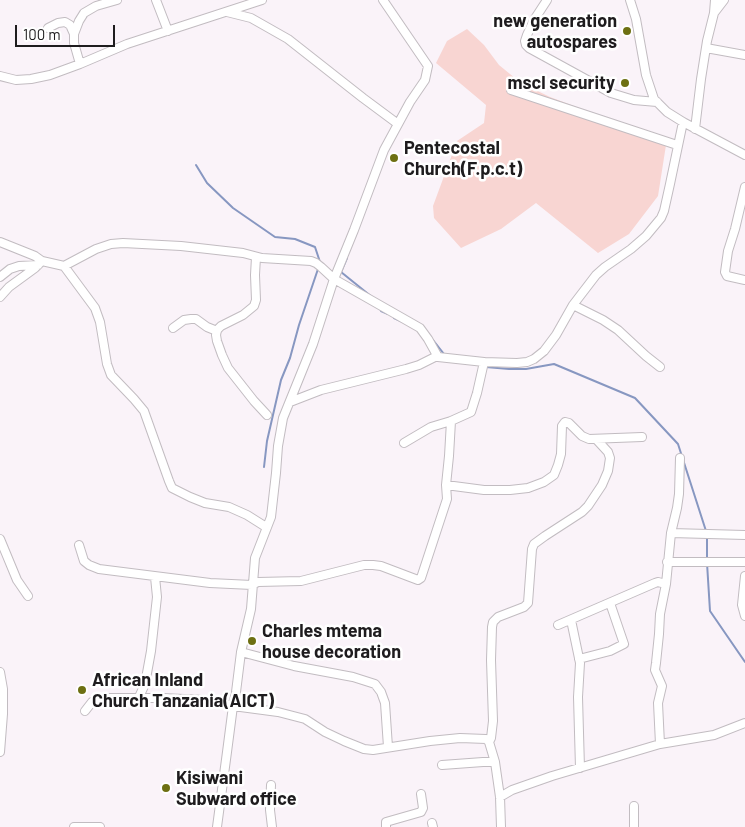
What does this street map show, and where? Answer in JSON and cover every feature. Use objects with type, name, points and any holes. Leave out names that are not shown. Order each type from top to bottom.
[{"type":"street","points":[[80,64],[74,43],[74,34],[84,13],[96,6],[117,0]]},
{"type":"street","points":[[156,0],[168,31]]},
{"type":"street","points":[[0,76],[16,80],[50,75],[127,44],[227,12],[243,3],[262,0]]},
{"type":"street","points":[[217,827],[232,706],[250,610],[255,558],[271,517],[276,482],[278,446],[283,418],[313,344],[334,279],[384,150],[410,102],[425,80],[428,66],[383,0]]},
{"type":"street","points":[[547,0],[534,20],[525,41],[529,48],[611,94],[634,100],[657,102]]},
{"type":"street","points":[[630,0],[636,19],[646,75],[654,99],[683,122],[745,155]]},
{"type":"street","points":[[695,129],[701,79],[715,0]]},
{"type":"street","points":[[714,13],[724,0]]},
{"type":"street","points":[[227,12],[251,18],[288,39],[398,124]]},
{"type":"street","points":[[48,28],[65,22],[70,25],[74,34]]},
{"type":"street","points":[[706,48],[745,56]]},
{"type":"street","points":[[511,90],[677,145]]},
{"type":"street","points":[[0,277],[10,269],[19,266],[40,263],[64,266],[96,249],[111,244],[123,243],[181,246],[256,257],[311,261],[316,263],[334,279],[420,328],[437,356],[484,362],[526,362],[534,359],[544,351],[556,336],[573,306],[596,276],[646,236],[661,218],[683,122]]},
{"type":"street","points":[[745,187],[728,251],[726,272],[727,276],[745,280]]},
{"type":"street","points":[[0,242],[35,256],[40,263]]},
{"type":"street","points":[[256,257],[256,300],[254,306],[243,315],[221,326],[217,331],[217,341],[228,368],[267,415]]},
{"type":"street","points":[[0,297],[9,287],[40,263]]},
{"type":"street","points":[[64,266],[95,308],[100,322],[107,364],[111,375],[144,411],[172,488],[205,503],[229,507],[247,515],[266,527]]},
{"type":"street","points":[[573,306],[603,320],[618,330],[660,367]]},
{"type":"street","points":[[172,328],[184,320],[196,319],[217,331]]},
{"type":"street","points":[[290,402],[320,390],[419,365],[437,356]]},
{"type":"street","points":[[404,443],[431,427],[468,414],[472,409],[484,362]]},
{"type":"street","points":[[79,545],[84,561],[98,569],[210,583],[252,585],[258,582],[301,581],[373,565],[381,566],[418,580],[421,578],[447,499],[446,485],[451,421]]},
{"type":"street","points":[[446,485],[484,490],[510,490],[536,486],[550,479],[558,465],[561,430],[566,422],[586,438],[642,437]]},
{"type":"street","points":[[501,827],[500,797],[495,762],[489,742],[493,720],[491,660],[493,622],[498,617],[524,607],[528,603],[534,544],[582,512],[602,485],[608,471],[610,458],[608,452],[596,439]]},
{"type":"street","points":[[660,744],[658,698],[662,686],[655,670],[667,562],[679,494],[680,458]]},
{"type":"street","points":[[671,533],[745,535]]},
{"type":"street","points":[[0,539],[16,580],[28,596]]},
{"type":"street","points":[[667,562],[745,562]]},
{"type":"street","points":[[745,576],[742,605],[745,616]]},
{"type":"street","points":[[139,697],[145,684],[151,651],[157,597],[155,577]]},
{"type":"street","points":[[558,625],[655,583],[666,584]]},
{"type":"street","points":[[579,659],[610,651],[624,644],[610,603]]},
{"type":"street","points":[[571,620],[579,659],[580,768]]},
{"type":"street","points":[[241,652],[294,666],[353,677],[375,684],[381,692],[385,703],[388,747]]},
{"type":"street","points":[[0,672],[3,688],[0,752]]},
{"type":"street","points":[[84,711],[92,702],[100,698],[139,697],[205,700],[232,706],[278,712],[305,719],[332,735],[364,749],[372,750],[430,740],[460,738],[481,738],[489,742]]},
{"type":"street","points":[[500,797],[552,776],[660,744],[714,735],[745,723]]},
{"type":"street","points":[[442,765],[495,762]]},
{"type":"street","points":[[271,785],[270,810],[272,827]]},
{"type":"street","points":[[386,827],[386,822],[420,812],[423,808],[421,794]]},
{"type":"street","points":[[634,806],[634,827]]},
{"type":"street","points":[[74,827],[100,827]]},
{"type":"shaded area","points":[[467,29],[484,45],[499,65],[521,83],[652,141],[666,145],[658,196],[629,234],[598,253],[536,203],[501,229],[461,248],[434,218],[433,206],[457,141],[484,123],[486,105],[436,63],[447,41]]},
{"type":"waterway","points":[[196,165],[207,183],[233,208],[275,237],[295,239],[315,247],[320,262]]},
{"type":"waterway","points":[[347,258],[341,272],[372,297]]},
{"type":"waterway","points":[[264,467],[267,441],[281,380],[290,358],[318,269]]},
{"type":"waterway","points":[[380,308],[381,311],[388,314]]},
{"type":"waterway","points":[[394,318],[403,322]]},
{"type":"waterway","points":[[433,340],[444,354]]},
{"type":"waterway","points":[[486,367],[526,369],[554,364],[635,398],[678,444],[706,531]]},
{"type":"waterway","points":[[707,536],[707,558]]},
{"type":"waterway","points":[[707,563],[710,611],[745,662]]},
{"type":"place","name":"new generation autospares","points":[[627,31]]},
{"type":"place","name":"mscl security","points":[[625,83]]},
{"type":"place","name":"Pentecostal Church(F.p.c.t)","points":[[394,158]]},
{"type":"place","name":"Charles mtema house decoration","points":[[252,641]]},
{"type":"place","name":"African Inland Church Tanzania(AICT)","points":[[82,690]]},
{"type":"place","name":"Kisiwani Subward office","points":[[166,788]]}]
